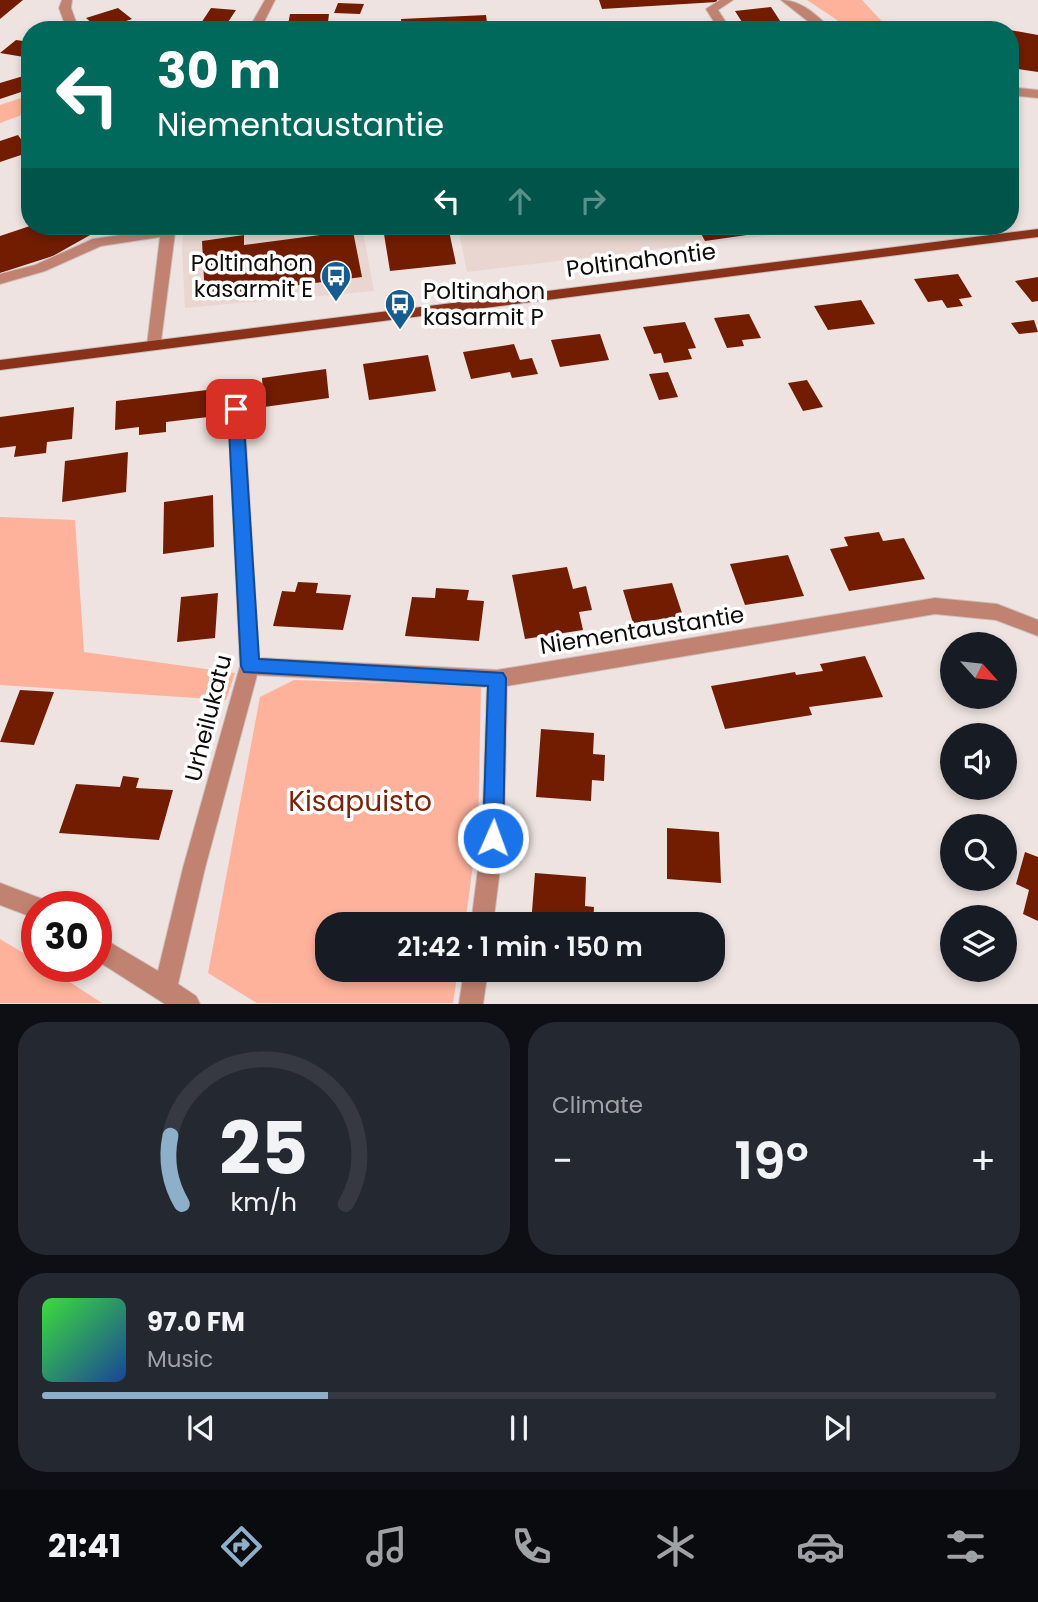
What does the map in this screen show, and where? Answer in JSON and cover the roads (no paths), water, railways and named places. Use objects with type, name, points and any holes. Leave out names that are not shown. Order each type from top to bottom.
[{"type":"main road","name":"Poltinahontie","points":[[0,365],[1038,233]]},
{"type":"street","points":[[67,0],[65,8],[69,21]]},
{"type":"street","points":[[259,21],[270,0]]},
{"type":"street","points":[[719,21],[712,9],[728,0]]},
{"type":"street","points":[[786,0],[815,21]]},
{"type":"street","points":[[1019,92],[1038,94]]},
{"type":"street","points":[[0,279],[40,268],[98,242],[136,235]]},
{"type":"street","points":[[155,345],[155,327],[168,235]]},
{"type":"street","name":"Urheilukatu","points":[[165,990],[194,868],[250,666],[236,409]]},
{"type":"street","name":"Niementaustantie","points":[[250,666],[497,678],[935,606],[997,612],[1038,628]]},
{"type":"street","points":[[484,912],[493,838],[497,678]]},
{"type":"street","points":[[0,894],[21,902]]},
{"type":"street","points":[[112,956],[188,1003]]},
{"type":"street","points":[[471,1003],[474,982]]},
{"type":"place","name":"Poltinahon kasarmit E","points":[[336,303]]},
{"type":"place","name":"Poltinahon kasarmit P","points":[[400,331]]},
{"type":"park label","name":"Kisapuisto","points":[[360,801]]}]
